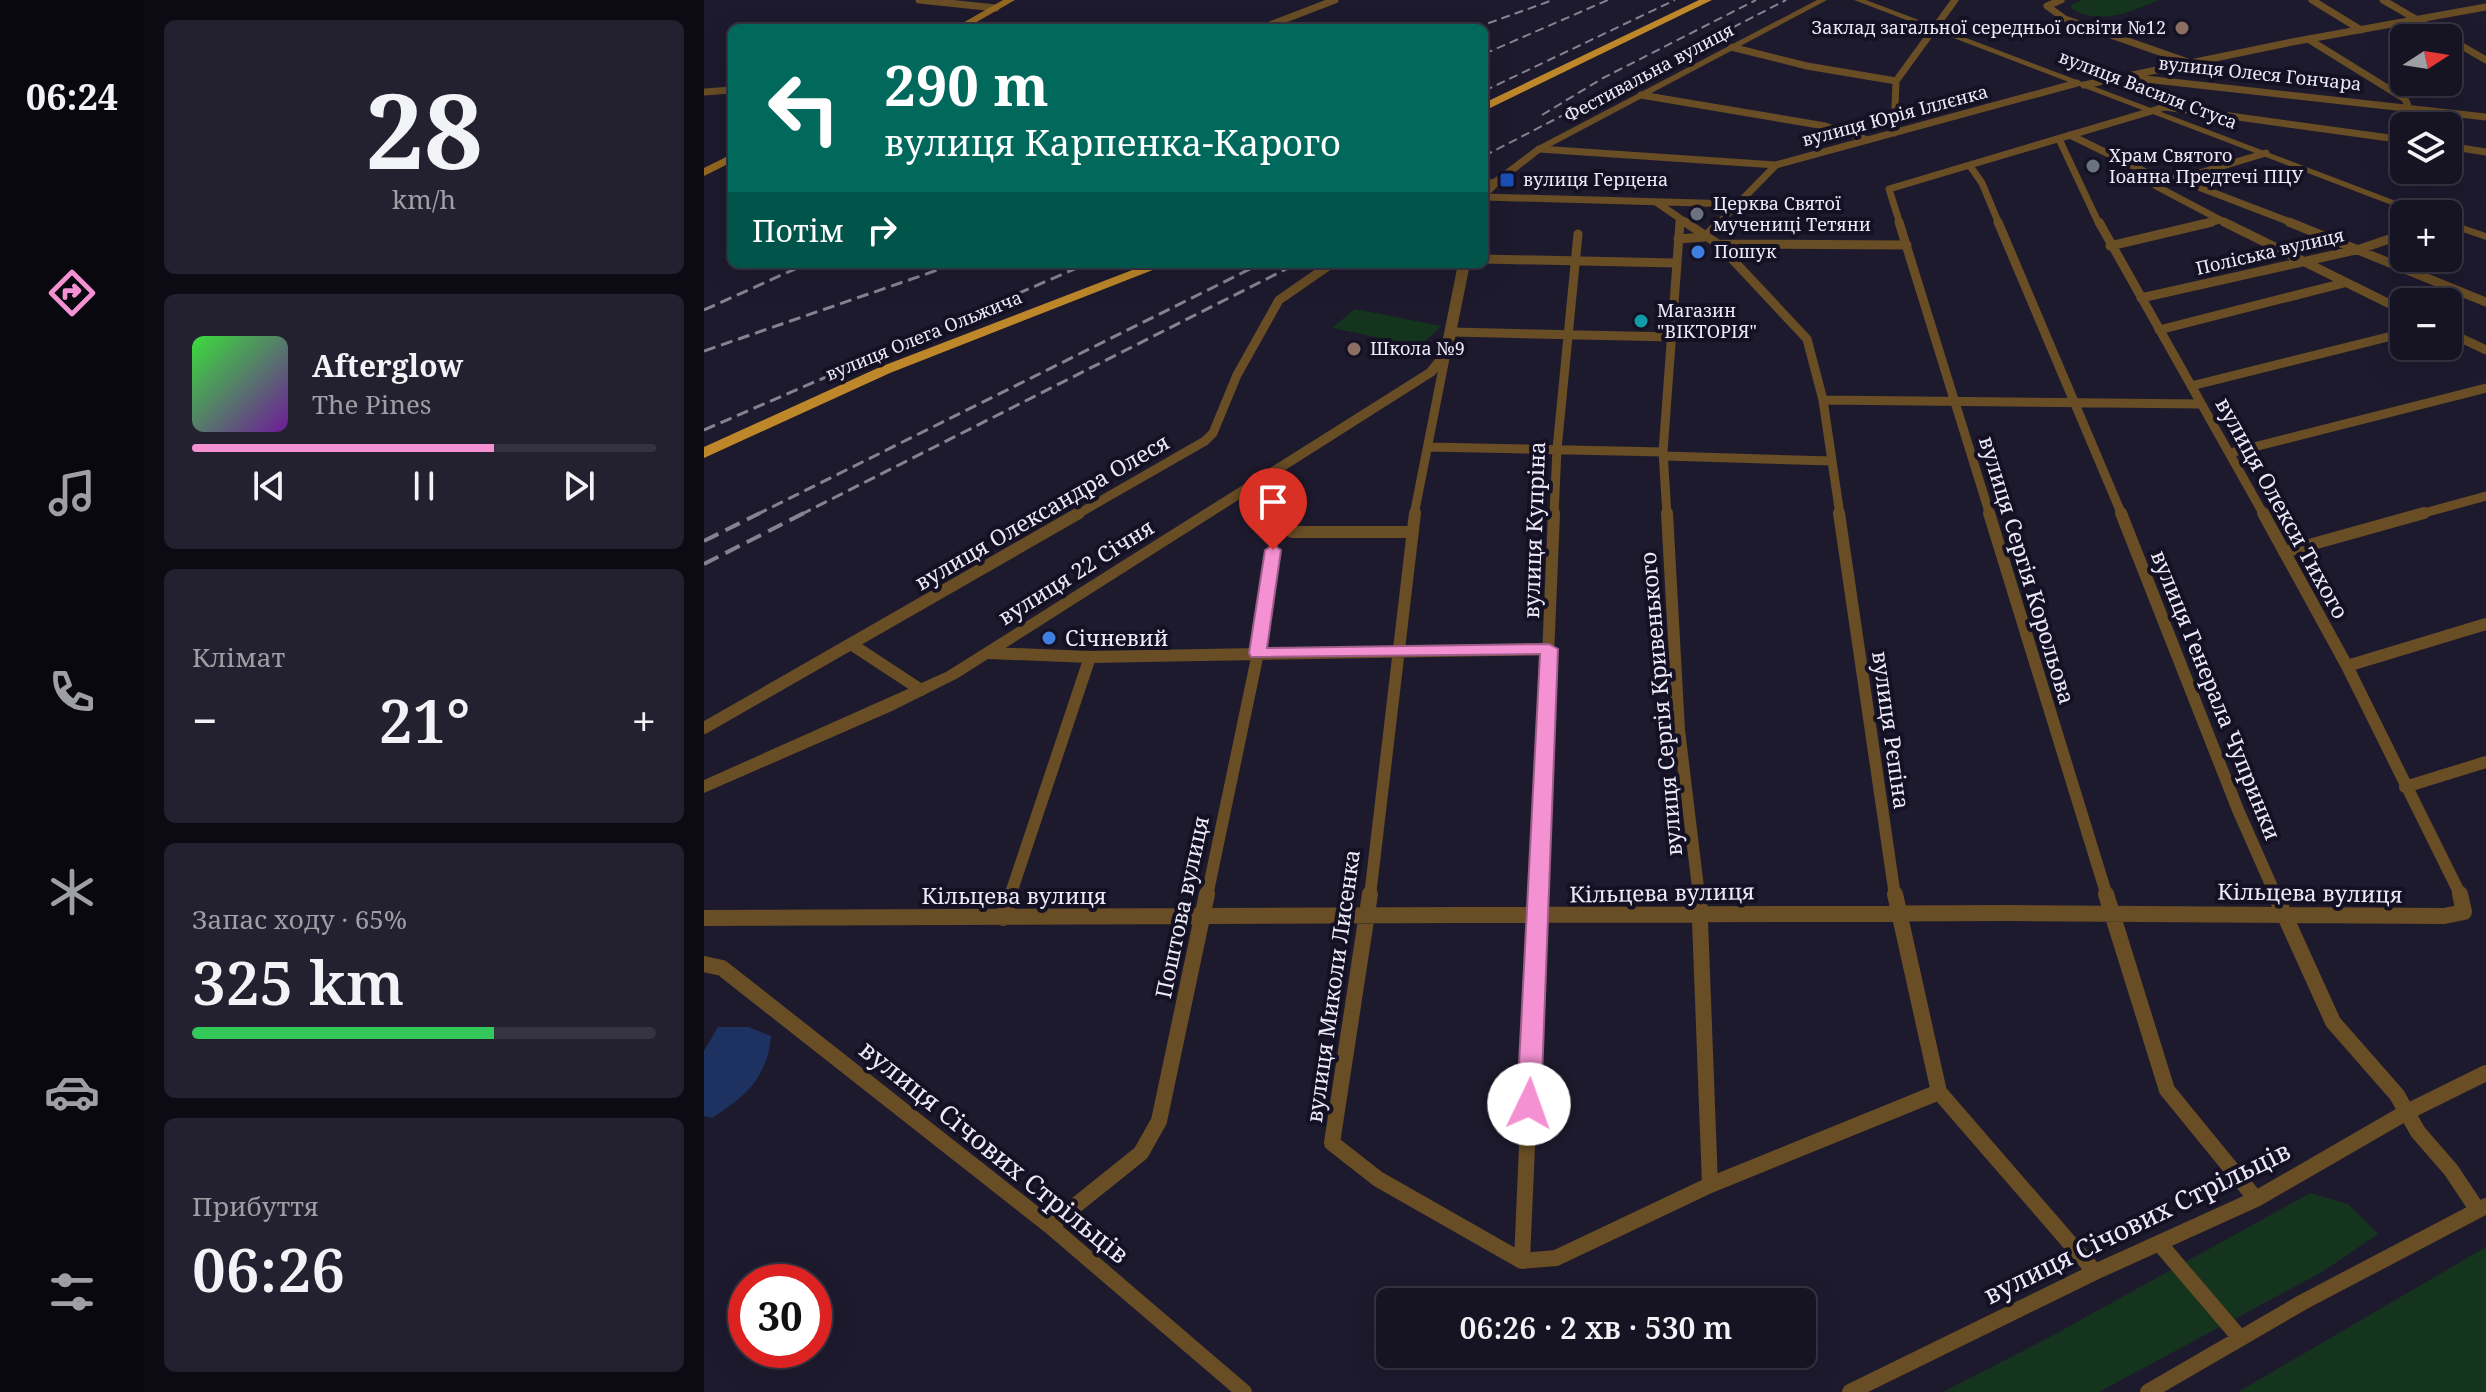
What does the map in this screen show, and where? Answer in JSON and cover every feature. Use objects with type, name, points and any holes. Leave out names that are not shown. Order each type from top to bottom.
[{"type":"highway","points":[[1488,105],[1707,0]]},
{"type":"highway","name":"вулиця Олега Ольжича","points":[[704,453],[885,370],[1151,268]]},
{"type":"main road","points":[[969,24],[1010,0]]},
{"type":"main road","points":[[704,173],[728,159]]},
{"type":"street","points":[[919,0],[996,8]]},
{"type":"street","points":[[1272,24],[1335,0]]},
{"type":"street","name":"Фестивальна вулиця","points":[[1496,182],[1539,149],[1823,0]]},
{"type":"street","name":"вулиця Василя Стуса","points":[[1858,0],[2390,201]]},
{"type":"street","points":[[1894,133],[1896,81],[1955,0]]},
{"type":"street","points":[[2061,0],[2047,6],[2065,19],[2188,62]]},
{"type":"street","points":[[2312,0],[2361,30]]},
{"type":"street","points":[[2383,0],[2486,60]]},
{"type":"street","points":[[2125,77],[2188,62],[2486,7]]},
{"type":"street","points":[[2308,39],[2405,99],[2408,106]]},
{"type":"street","points":[[2466,48],[2476,46]]},
{"type":"street","points":[[1731,47],[1807,66],[1896,81]]},
{"type":"street","name":"вулиця Юрія Іллєнка","points":[[1705,237],[1776,165],[2081,84],[2125,77]]},
{"type":"street","name":"вулиця Олеся Гончара","points":[[2125,77],[2486,117]]},
{"type":"street","points":[[704,92],[728,90]]},
{"type":"street","points":[[1641,95],[1825,126],[1868,140]]},
{"type":"street","name":"вулиця Сергія Корольова","points":[[2256,1199],[2167,1090],[1889,189],[2165,107],[2390,138]]},
{"type":"street","points":[[2064,137],[2360,249],[2486,302]]},
{"type":"street","name":"вулиця Олекси Тихого","points":[[2064,137],[2110,246],[2230,453],[2347,666],[2463,900]]},
{"type":"street","points":[[2462,148],[2486,152]]},
{"type":"street","points":[[1539,149],[1776,165]]},
{"type":"street","points":[[2266,153],[2156,186],[2390,304]]},
{"type":"street","name":"вулиця Генерала Чупринки","points":[[1970,166],[1982,183],[2153,590],[2238,810],[2333,1022],[2397,1095],[2405,1113],[2481,1208]]},
{"type":"street","points":[[1488,182],[1496,182]]},
{"type":"street","points":[[1488,192],[1496,182]]},
{"type":"street","points":[[1488,197],[1735,204]]},
{"type":"street","name":"вулиця Рєпіна","points":[[1656,202],[1718,244],[1807,339],[1823,400],[1898,915],[1939,1092],[2095,1272]]},
{"type":"street","name":"вулиця Сергія Кривенького","points":[[1680,220],[1664,454],[1679,730],[1701,913],[1710,1185]]},
{"type":"street","points":[[2110,246],[2220,220]]},
{"type":"street","points":[[2462,228],[2486,237]]},
{"type":"street","name":"вулиця Купріна","points":[[1522,1261],[1557,449],[1573,260],[1578,234]]},
{"type":"street","points":[[1678,239],[1705,237]]},
{"type":"street","name":"Поліська вулиця","points":[[2141,298],[2360,249],[2390,239]]},
{"type":"street","points":[[1718,244],[1907,245]]},
{"type":"street","points":[[1488,259],[1675,263]]},
{"type":"street","name":"вулиця Олександра Олеся","points":[[704,728],[1205,441],[1213,433],[1237,375],[1279,300],[1325,268]]},
{"type":"street","name":"вулиця Миколи Лисенка","points":[[1463,268],[1411,532],[1367,919],[1332,1143],[1378,1179],[1522,1261]]},
{"type":"street","points":[[2159,330],[2344,283]]},
{"type":"street","points":[[1452,332],[1673,337]]},
{"type":"street","points":[[2191,386],[2390,336]]},
{"type":"street","points":[[2462,339],[2486,350]]},
{"type":"street","name":"вулиця 22 Січня","points":[[704,787],[921,690],[988,653],[1431,372],[1446,353]]},
{"type":"street","points":[[2230,453],[2486,388]]},
{"type":"street","points":[[1823,400],[2201,404]]},
{"type":"street","points":[[1428,447],[1557,449],[1831,461]]},
{"type":"street","points":[[2284,552],[2486,496]]},
{"type":"street","points":[[1292,532],[1411,532]]},
{"type":"street","name":"Поштова вулиця","points":[[1050,1226],[1141,1153],[1159,1121],[1258,653],[1273,550]]},
{"type":"street","points":[[2347,666],[2486,624]]},
{"type":"street","points":[[851,644],[921,690]]},
{"type":"street","points":[[988,653],[1090,657],[1549,649]]},
{"type":"street","points":[[1003,918],[1090,657]]},
{"type":"street","points":[[2405,787],[2485,764]]},
{"type":"street","name":"Кільцева вулиця","points":[[704,918],[1367,919],[1701,913],[1898,915],[2111,911],[2444,916],[2464,912],[2463,900]]},
{"type":"street","name":"вулиця Січових Стрільців","points":[[704,964],[722,968],[1050,1226],[1244,1392]]},
{"type":"street","name":"вулиця Січових Стрільців","points":[[1850,1392],[2095,1272],[2256,1199],[2405,1113],[2486,1073]]},
{"type":"street","points":[[1522,1261],[1556,1258],[1710,1185],[1939,1092]]},
{"type":"street","points":[[2148,1392],[2240,1338],[2481,1208]]},
{"type":"street","points":[[2159,1243],[2240,1338]]},
{"type":"green space","points":[[2083,0],[2159,0],[2104,17],[2082,14],[2071,8],[2072,4]]},
{"type":"green space","points":[[1355,309],[1441,326],[1420,346],[1332,328]]},
{"type":"green space","points":[[2310,1193],[2348,1204],[2378,1234],[2322,1272],[2099,1392],[1943,1392],[2048,1338]]},
{"type":"green space","points":[[2486,1247],[2486,1392],[2238,1392]]},
{"type":"water","points":[[718,1027],[748,1027],[771,1036],[760,1075],[735,1102],[712,1118],[704,1116],[704,1051]]},
{"type":"railway","points":[[1486,24],[1553,0]]},
{"type":"railway","points":[[1488,52],[1608,0]]},
{"type":"railway","points":[[1488,89],[1675,0]]},
{"type":"railway","points":[[1542,115],[1603,78],[1756,0]]},
{"type":"railway","points":[[1488,154],[1786,0]]},
{"type":"railway","points":[[704,310],[797,268]]},
{"type":"railway","points":[[704,351],[943,268]]},
{"type":"railway","points":[[704,430],[1077,268]]},
{"type":"railway","points":[[756,515],[1252,268]]},
{"type":"railway","points":[[800,515],[1288,268]]},
{"type":"railway","points":[[756,515],[760,513]]},
{"type":"railway","points":[[704,564],[804,513]]},
{"type":"railway","points":[[704,541],[756,515]]},
{"type":"place","name":"Заклад загальної середньої освіти №12","points":[[2182,28]]},
{"type":"place","name":"Храм Святого Іоанна Предтечі ПЦУ","points":[[2093,166]]},
{"type":"place","name":"вулиця Герцена","points":[[1507,180]]},
{"type":"place","name":"Церква Святої мучениці Тетяни","points":[[1697,214]]},
{"type":"place","name":"Пошук","points":[[1698,252]]},
{"type":"place","name":"Магазин \"ВІКТОРІЯ\"","points":[[1641,321]]},
{"type":"place","name":"Школа №9","points":[[1354,349]]},
{"type":"place","name":"Січневий","points":[[1049,638]]},
{"type":"route","points":[[1273,550],[1258,653],[1549,649],[1529,1104]]}]
